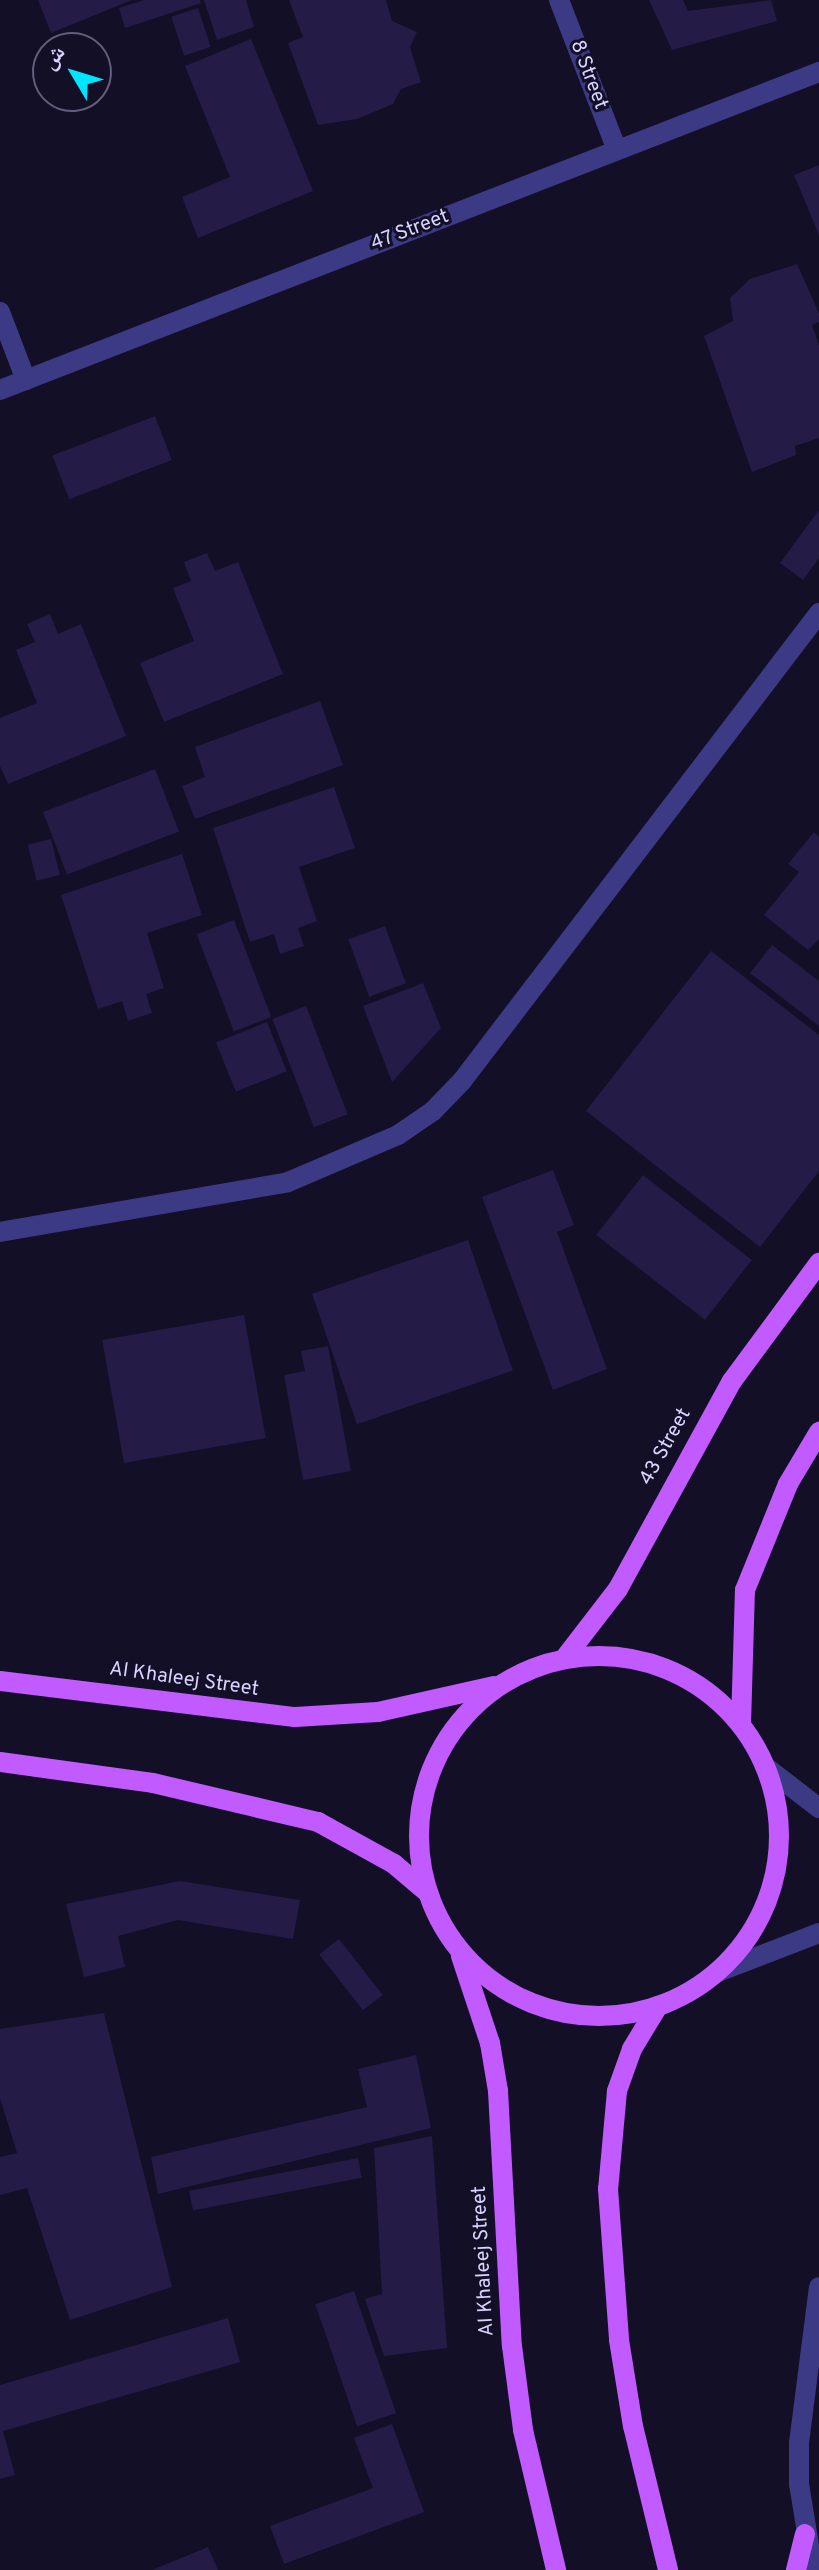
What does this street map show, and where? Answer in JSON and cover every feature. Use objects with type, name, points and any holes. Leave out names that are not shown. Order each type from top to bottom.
[{"type":"main road","name":"43 Street","points":[[564,1659],[618,1589],[732,1381],[819,1263]]},
{"type":"main road","points":[[741,1724],[738,1675],[745,1590],[788,1484],[819,1432]]},
{"type":"main road","points":[[620,1656],[675,1672],[700,1686],[741,1724],[767,1768],[777,1803],[775,1877],[763,1913],[718,1972],[658,2006],[615,2016],[556,2010],[507,1990],[459,1950],[427,1892],[419,1853],[420,1814],[429,1775],[446,1739],[471,1709],[502,1684],[564,1659],[620,1656]]},
{"type":"main road","name":"Al Khaleej Street","points":[[0,1681],[295,1717],[378,1712],[502,1684]]},
{"type":"main road","points":[[0,1762],[153,1783],[318,1822],[394,1864],[427,1892]]},
{"type":"main road","name":"Al Khaleej Street","points":[[459,1950],[490,2043],[498,2091],[512,2346],[523,2430],[556,2570]]},
{"type":"main road","points":[[658,2006],[632,2049],[617,2091],[608,2189],[622,2354],[668,2570]]},
{"type":"main road","points":[[796,2570],[805,2534]]},
{"type":"street","name":"8 Street","points":[[559,0],[617,150]]},
{"type":"street","name":"47 Street","points":[[0,390],[819,72]]},
{"type":"street","points":[[0,312],[26,380]]},
{"type":"street","points":[[0,1232],[288,1182],[398,1135],[433,1111],[462,1081],[819,613]]},
{"type":"street","points":[[767,1768],[819,1808]]},
{"type":"street","points":[[718,1972],[819,1933]]},
{"type":"street","points":[[813,2570],[805,2534],[799,2443],[819,2287]]},
{"type":"building","points":[[38,0],[132,0],[53,32],[51,32]]},
{"type":"building","points":[[144,0],[200,0],[201,3],[125,28],[119,8]]},
{"type":"building","points":[[204,0],[246,0],[254,27],[217,40]]},
{"type":"building","points":[[289,0],[386,0],[392,21],[417,32],[410,47],[421,82],[401,89],[393,104],[357,119],[318,125],[288,43],[303,37]]},
{"type":"building","points":[[649,0],[683,0],[688,11],[771,0],[777,21],[672,50]]},
{"type":"building","points":[[198,8],[211,47],[184,56],[171,17]]},
{"type":"building","points":[[251,39],[313,191],[198,238],[182,197],[230,177],[185,66]]},
{"type":"building","points":[[819,165],[819,235],[794,175]]},
{"type":"building","points":[[797,264],[819,313],[819,322],[812,325],[819,345],[819,438],[795,446],[796,455],[752,472],[704,336],[733,321],[730,298],[750,279]]},
{"type":"building","points":[[155,416],[172,460],[69,499],[52,455]]},
{"type":"building","points":[[819,510],[819,558],[803,580],[780,563]]},
{"type":"building","points":[[207,553],[215,571],[238,562],[283,674],[164,722],[140,663],[194,641],[173,588],[191,581],[184,562]]},
{"type":"building","points":[[50,614],[58,634],[81,624],[126,736],[8,784],[0,766],[0,718],[37,703],[16,650],[35,642],[27,624]]},
{"type":"building","points":[[320,701],[343,765],[195,819],[182,786],[205,777],[195,747]]},
{"type":"building","points":[[155,769],[179,832],[67,875],[43,812]]},
{"type":"building","points":[[334,787],[355,848],[299,867],[317,921],[298,928],[304,946],[280,954],[274,934],[250,942],[213,828]]},
{"type":"building","points":[[814,832],[819,837],[819,939],[808,950],[764,915],[799,872],[788,864]]},
{"type":"building","points":[[51,839],[60,875],[37,881],[28,845]]},
{"type":"building","points":[[182,854],[202,915],[147,933],[164,988],[146,994],[152,1013],[128,1021],[122,1001],[98,1009],[61,895]]},
{"type":"building","points":[[234,920],[271,1017],[234,1031],[197,934]]},
{"type":"building","points":[[385,926],[406,983],[369,997],[348,939]]},
{"type":"building","points":[[772,945],[819,981],[819,1026],[750,973]]},
{"type":"building","points":[[711,951],[819,1035],[819,1171],[760,1247],[586,1111]]},
{"type":"building","points":[[423,983],[441,1028],[392,1082],[363,1006]]},
{"type":"building","points":[[306,1006],[348,1114],[314,1127],[272,1019]]},
{"type":"building","points":[[267,1022],[287,1071],[236,1092],[216,1043]]},
{"type":"building","points":[[553,1170],[574,1225],[557,1232],[607,1369],[553,1390],[482,1197]]},
{"type":"building","points":[[643,1175],[752,1260],[705,1320],[596,1235]]},
{"type":"building","points":[[468,1240],[513,1370],[357,1424],[312,1294]]},
{"type":"building","points":[[244,1315],[266,1438],[124,1463],[102,1340]]},
{"type":"building","points":[[328,1346],[351,1471],[303,1480],[284,1375],[305,1371],[301,1351]]},
{"type":"building","points":[[180,1881],[300,1900],[293,1939],[178,1920],[118,1936],[125,1967],[84,1977],[66,1904]]},
{"type":"building","points":[[339,1939],[383,1995],[363,2010],[319,1954]]},
{"type":"building","points":[[104,2013],[172,2287],[70,2320],[27,2188],[0,2195],[0,2157],[17,2153],[0,2098],[0,2029]]},
{"type":"building","points":[[416,2055],[431,2128],[158,2194],[151,2157],[367,2107],[358,2069]]},
{"type":"building","points":[[432,2136],[447,2348],[384,2356],[365,2299],[382,2294],[374,2148]]},
{"type":"building","points":[[358,2158],[362,2178],[193,2210],[189,2191]]},
{"type":"building","points":[[354,2291],[396,2413],[357,2426],[315,2304]]},
{"type":"building","points":[[228,2318],[240,2362],[3,2431],[15,2475],[0,2479],[0,2385]]},
{"type":"building","points":[[392,2424],[424,2512],[284,2564],[270,2526],[373,2488],[354,2438]]},
{"type":"building","points":[[208,2547],[218,2570],[152,2570]]}]
